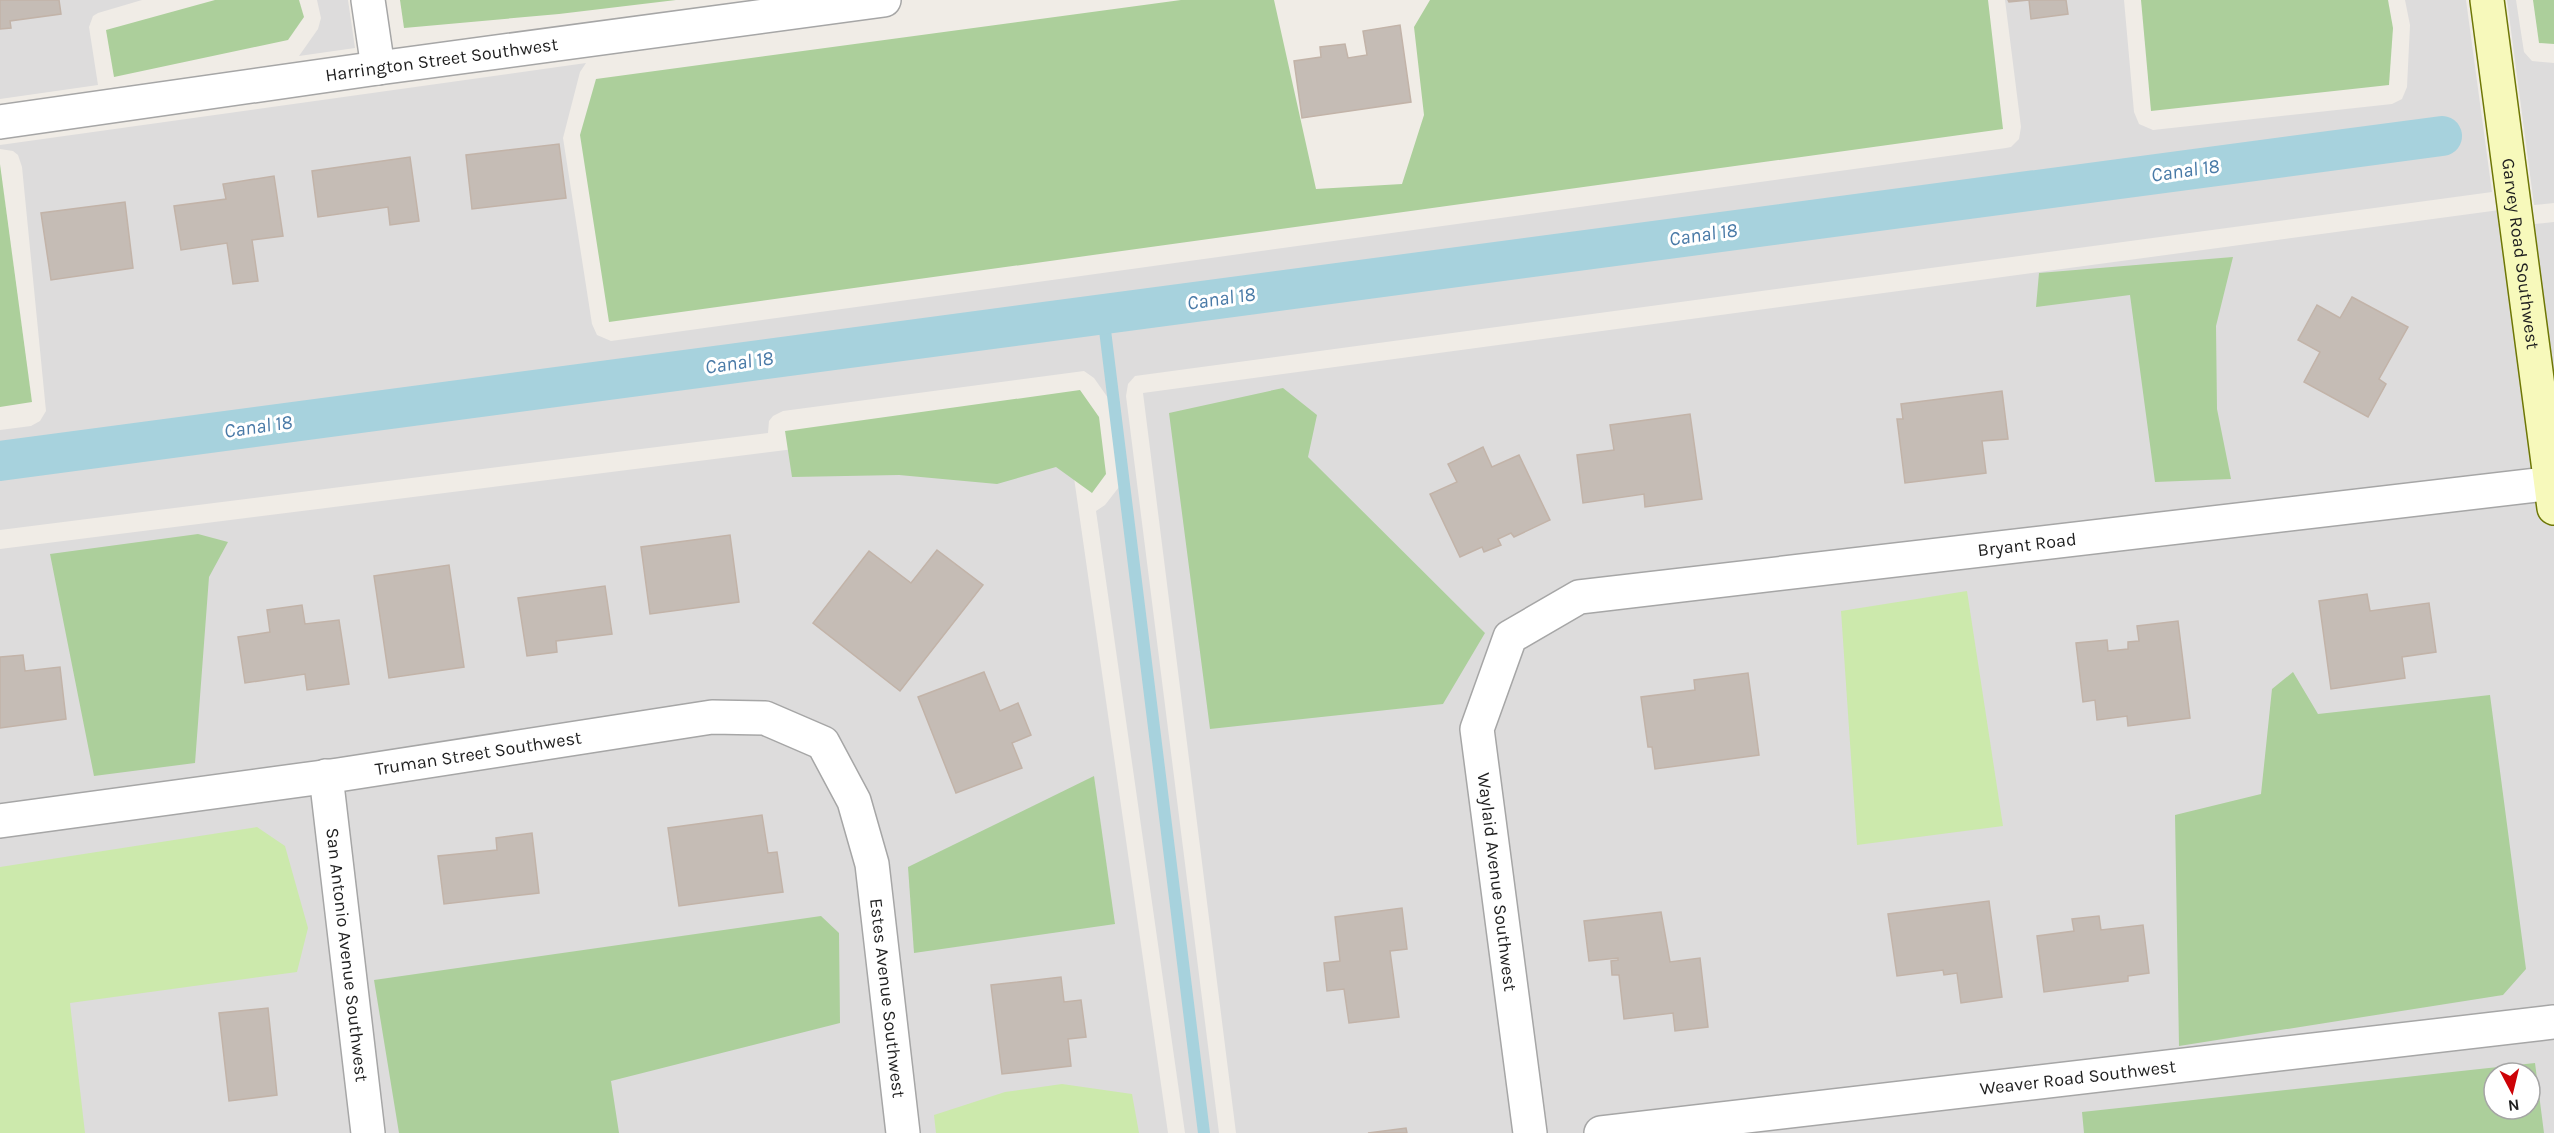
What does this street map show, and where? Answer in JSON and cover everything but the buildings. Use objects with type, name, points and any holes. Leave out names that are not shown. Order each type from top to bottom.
[{"type":"street","points":[[368,0],[378,68]]},
{"type":"street","name":"Harrington Street Southwest","points":[[0,122],[378,68],[884,0]]},
{"type":"street","name":"Garvey Road Southwest","points":[[2487,0],[2553,492]]},
{"type":"street","name":"Bryant Road","points":[[1510,637],[1579,597],[2553,492]]},
{"type":"street","name":"Waylaid Avenue Southwest","points":[[1510,637],[1477,729],[1530,1133]]},
{"type":"street","name":"Truman Street Southwest","points":[[0,820],[326,776],[712,717],[765,718],[823,743],[854,801],[872,864]]},
{"type":"street","name":"San Antonio Avenue Southwest","points":[[326,776],[368,1133]]},
{"type":"street","name":"Estes Avenue Southwest","points":[[872,864],[903,1133]]},
{"type":"street","name":"Weaver Road Southwest","points":[[1601,1133],[2554,1022]]},
{"type":"shaded area","points":[[0,0],[142,0],[93,16],[89,27],[98,85],[0,99]]},
{"type":"shaded area","points":[[317,0],[348,0],[355,48],[299,56],[318,29],[321,18]]},
{"type":"shaded area","points":[[2005,0],[2124,0],[2134,112],[2139,124],[2153,130],[2392,104],[2402,99],[2407,87],[2410,25],[2405,0],[2466,0],[2492,192],[1135,376],[1128,384],[1126,396],[1219,1133],[1185,1133],[1096,511],[1105,505],[1119,487],[1123,477],[1116,415],[1113,405],[1094,378],[1084,371],[783,411],[769,421],[768,433],[0,530],[0,430],[31,426],[40,421],[46,411],[22,167],[18,155],[13,151],[0,149],[0,145],[586,63],[580,72],[563,138],[592,324],[597,335],[611,341],[2011,147],[2019,139],[2021,127]]},
{"type":"shaded area","points":[[2507,0],[2516,0],[2524,52],[2532,61],[2554,63],[2554,203],[2534,205]]},
{"type":"shaded area","points":[[2507,209],[2517,226],[2554,222],[2554,1133],[1236,1133],[1143,393]]},
{"type":"shaded area","points":[[1065,415],[1168,1133],[0,1133],[0,549]]},
{"type":"green space","points":[[215,0],[299,0],[304,17],[288,40],[114,77],[106,30]]},
{"type":"green space","points":[[400,0],[676,0],[559,14],[404,28]]},
{"type":"green space","points":[[1181,0],[1274,0],[1316,189],[1402,184],[1424,115],[1414,27],[1430,0],[1988,0],[2003,129],[609,322],[580,135],[596,79]]},
{"type":"green space","points":[[2141,0],[2388,0],[2393,28],[2389,85],[2151,111]]},
{"type":"green space","points":[[2533,0],[2554,0],[2554,44],[2539,43]]},
{"type":"green space","points":[[0,164],[32,402],[0,407]]},
{"type":"green space","points":[[2233,257],[2216,326],[2217,409],[2231,479],[2155,482],[2130,295],[2036,307],[2039,273]]},
{"type":"green space","points":[[1283,388],[1317,415],[1308,457],[1485,633],[1443,704],[1210,729],[1169,413]]},
{"type":"green space","points":[[1080,390],[1099,417],[1106,474],[1092,493],[1056,467],[997,484],[899,475],[792,477],[785,431]]},
{"type":"green space","points":[[198,534],[228,542],[209,577],[195,763],[94,776],[50,554]]},
{"type":"green space","points":[[1967,591],[2003,826],[1857,845],[1841,611]]},
{"type":"green space","points":[[2293,672],[2318,714],[2490,695],[2526,969],[2503,995],[2179,1046],[2175,815],[2261,794],[2272,689]]},
{"type":"green space","points":[[1094,776],[1115,924],[914,953],[908,867]]},
{"type":"green space","points":[[257,827],[285,846],[308,928],[297,972],[70,1003],[85,1133],[0,1133],[0,867]]},
{"type":"green space","points":[[821,916],[839,933],[840,1023],[611,1081],[619,1133],[399,1133],[374,980]]},
{"type":"green space","points":[[2482,1069],[2482,1121],[2542,1121],[2542,1117],[2544,1133],[2084,1133],[2082,1112]]},
{"type":"green space","points":[[1062,1084],[1132,1094],[1139,1133],[936,1133],[934,1115],[1005,1092]]},
{"type":"waterway","name":"Canal 18","points":[[0,461],[2442,136]]},
{"type":"waterway","points":[[1103,314],[1204,1133]]}]
